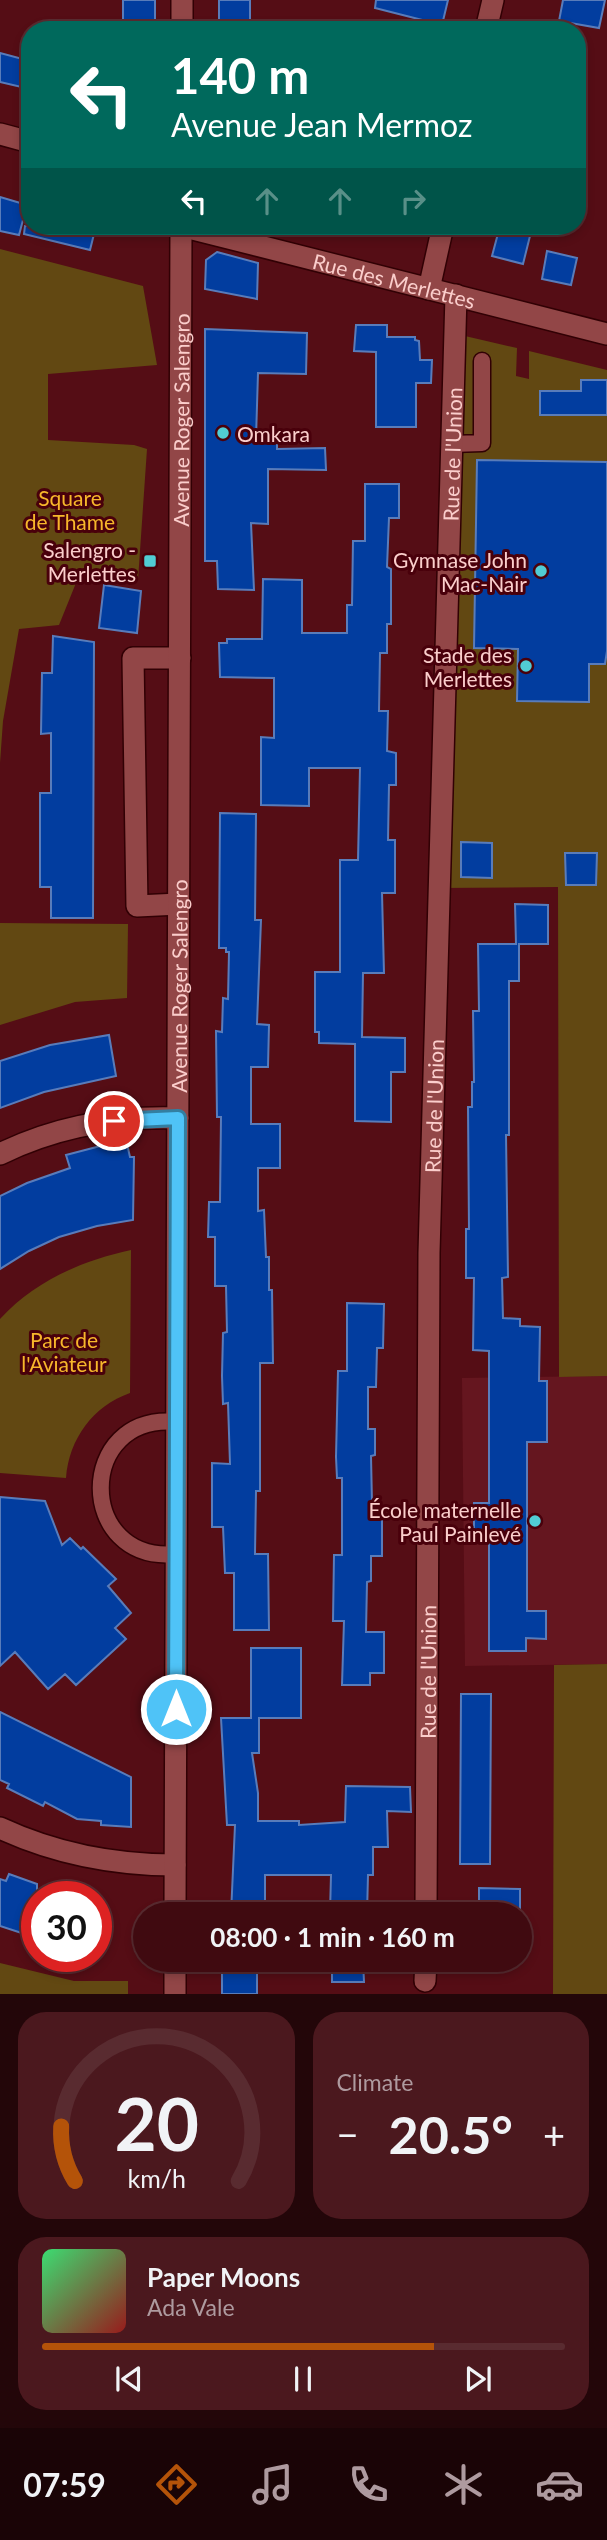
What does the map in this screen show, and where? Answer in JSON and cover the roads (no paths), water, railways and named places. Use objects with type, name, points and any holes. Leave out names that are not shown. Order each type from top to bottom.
[{"type":"street","points":[[182,0],[182,21]]},
{"type":"street","points":[[488,21],[493,0]]},
{"type":"street","points":[[0,134],[21,140]]},
{"type":"street","name":"Avenue Roger Salengro","points":[[175,1902],[181,235]]},
{"type":"street","name":"Rue des Merlettes","points":[[216,235],[607,334]]},
{"type":"street","points":[[429,289],[441,235]]},
{"type":"street","name":"Rue de l'Union","points":[[426,1902],[429,1253],[456,295]]},
{"type":"street","points":[[179,904],[136,906],[133,658],[180,659]]},
{"type":"street","points":[[0,1154],[38,1138],[83,1126],[130,1119],[178,1118]]},
{"type":"street","points":[[0,1828],[40,1844],[90,1858],[134,1864],[175,1865]]},
{"type":"street","points":[[175,1972],[175,1994]]},
{"type":"street","points":[[425,1972],[425,1982]]},
{"type":"lane","points":[[452,444],[482,443],[482,360]]},
{"type":"lane","points":[[176,1554],[153,1553],[136,1548],[126,1541],[108,1520],[102,1507],[99,1489],[106,1460],[122,1437],[153,1422],[177,1422]]},
{"type":"place","name":"Omkara","points":[[223,433]]},
{"type":"place","name":"Salengro - Merlettes","points":[[150,561]]},
{"type":"place","name":"Gymnase John Mac-Nair","points":[[541,571]]},
{"type":"place","name":"Stade des Merlettes","points":[[526,666]]},
{"type":"place","name":"École maternelle Paul Painlevé","points":[[535,1521]]},
{"type":"park label","name":"Square de Thame","points":[[70,509]]},
{"type":"park label","name":"Parc de l'Aviateur","points":[[64,1351]]}]
